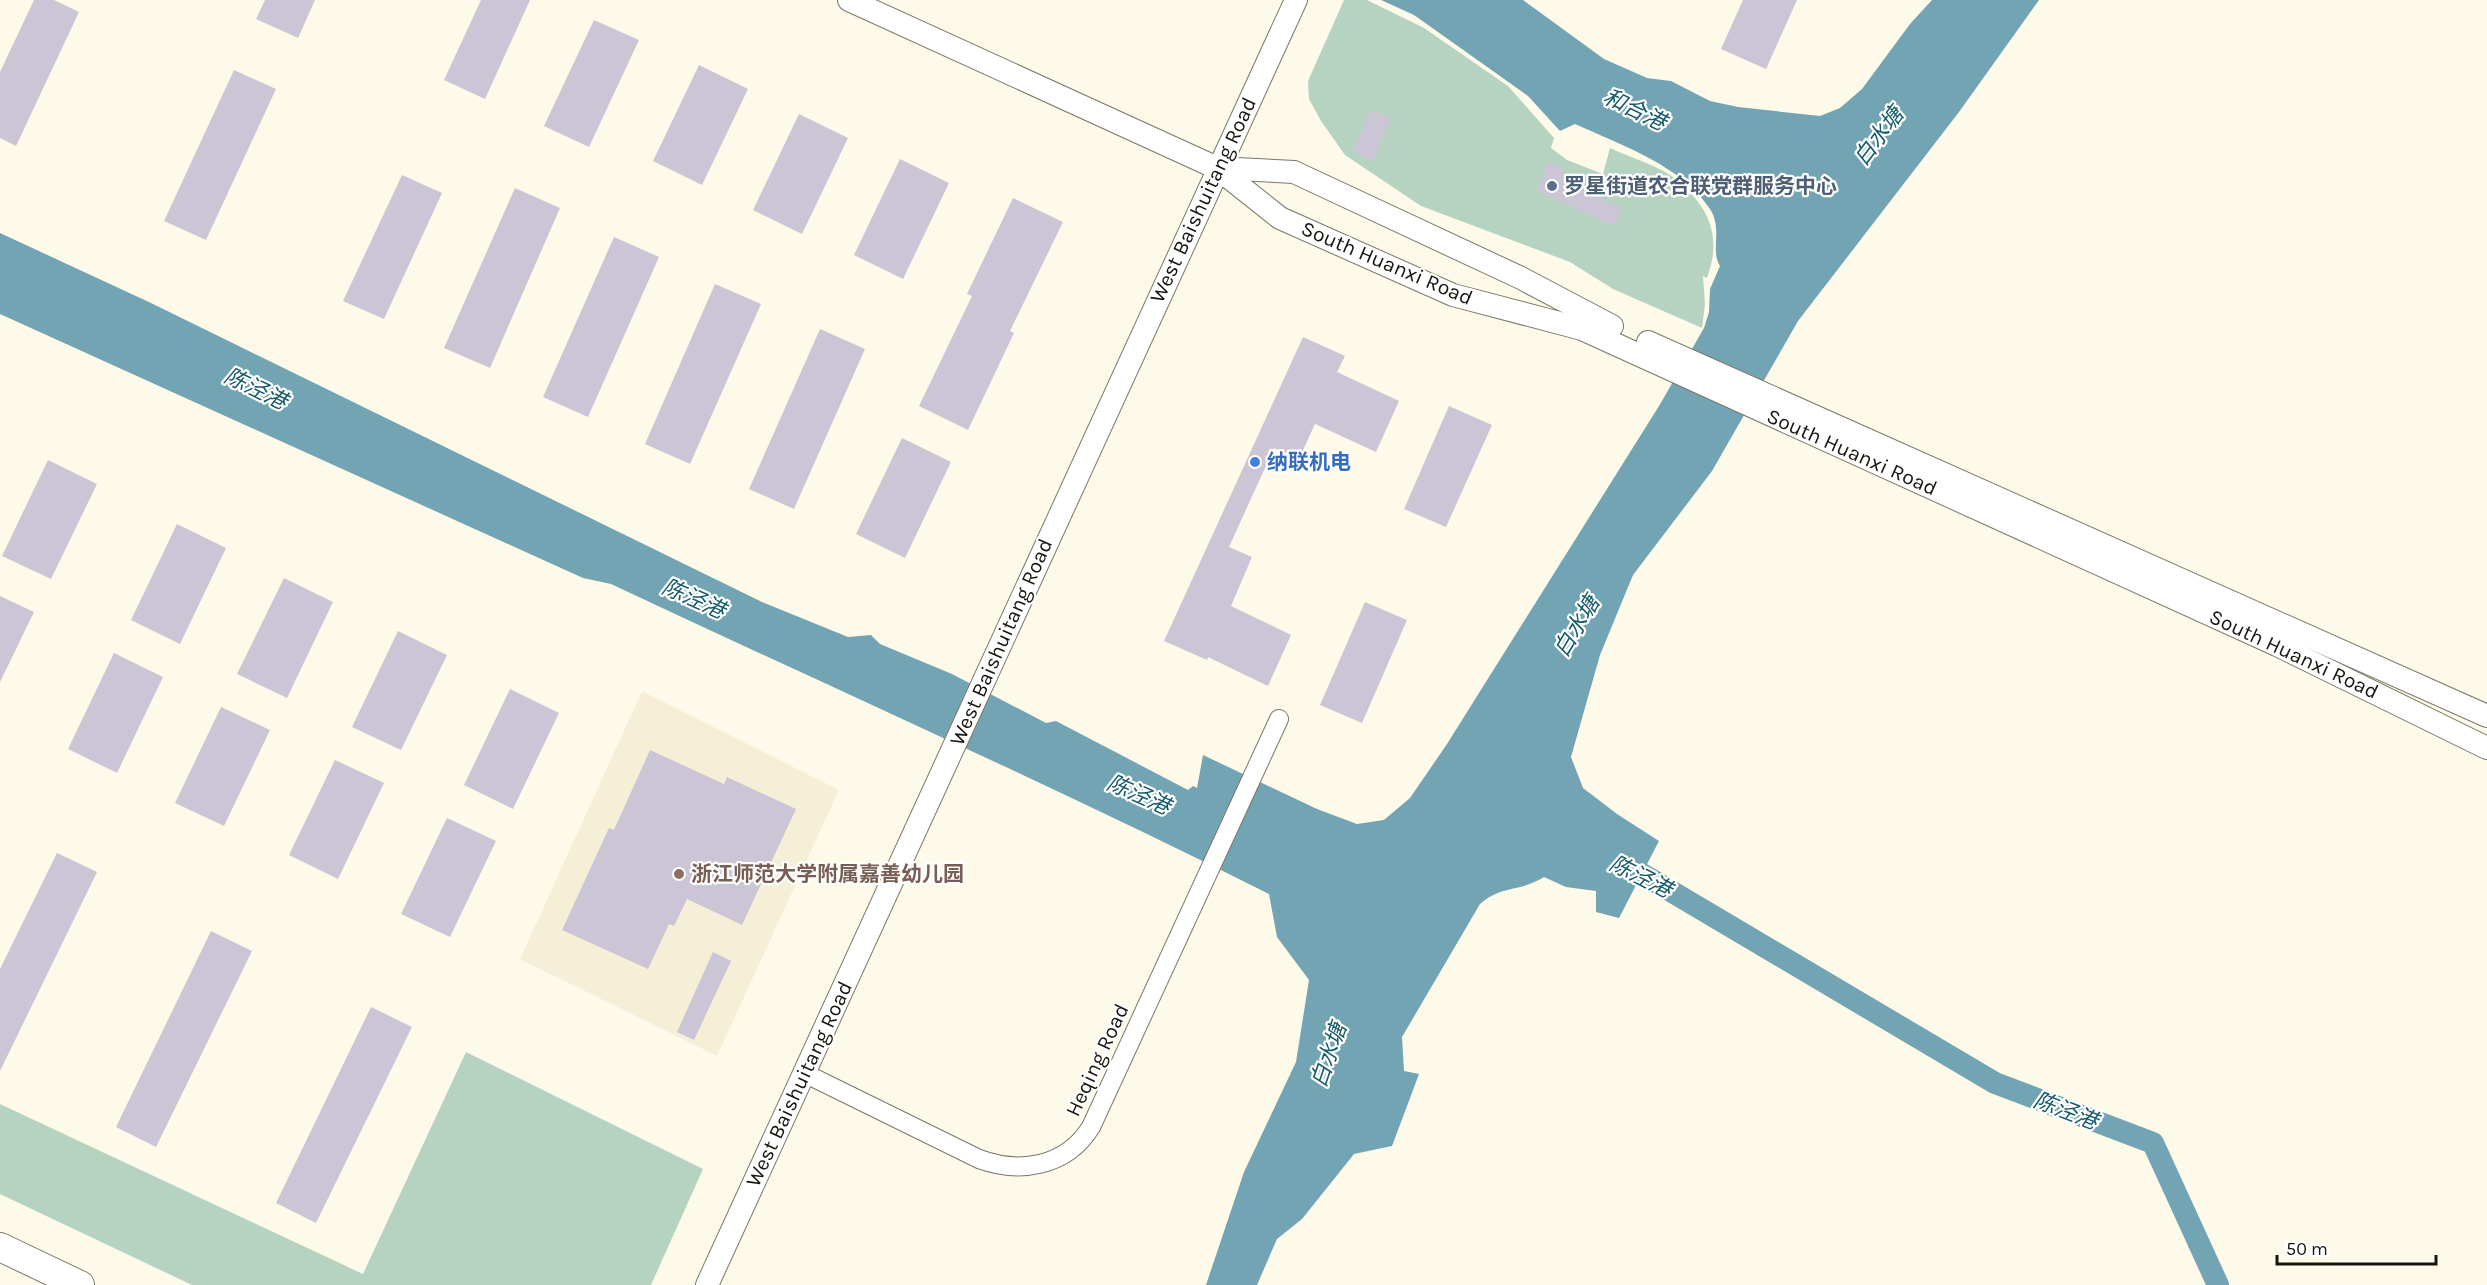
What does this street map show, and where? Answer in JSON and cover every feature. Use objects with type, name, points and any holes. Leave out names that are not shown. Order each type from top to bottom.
[{"type":"main road","points":[[0,1247],[80,1285]]},
{"type":"street","name":"South Huanxi Road","points":[[849,0],[1217,168],[1280,218],[1454,295],[1586,322]]},
{"type":"street","name":"West Baishuitang Road","points":[[707,1285],[1217,168],[1296,0]]},
{"type":"street","name":"South Huanxi Road","points":[[1217,168],[1294,172],[1521,278],[1586,322],[1825,430],[2487,716]]},
{"type":"street","name":"South Huanxi Road","points":[[1825,430],[2288,650],[2487,748]]},
{"type":"street","name":"Heqing Road","points":[[804,1073],[979,1159],[1001,1167],[1026,1168],[1048,1162],[1084,1139],[1279,719]]},
{"type":"shaded area","name":"浙江师范大学附属嘉善幼儿园","points":[[642,691],[839,790],[717,1056],[520,959]]},
{"type":"green space","points":[[1344,0],[1367,0],[1424,28],[1508,86],[1554,138],[1551,148],[1567,160],[1603,174],[1610,148],[1671,175],[1677,180],[1698,201],[1710,224],[1713,236],[1711,263],[1707,278],[1703,276],[1705,304],[1702,328],[1613,289],[1570,262],[1421,206],[1345,155],[1321,121],[1309,99],[1308,81]]},
{"type":"green space","points":[[466,1052],[703,1169],[651,1285],[192,1285],[0,1194],[0,1104],[363,1274]]},
{"type":"water","points":[[1381,0],[1523,0],[1604,59],[1647,78],[1671,81],[1710,101],[1738,107],[1820,116],[1840,108],[1862,89],[1910,24],[1932,0],[2039,0],[1959,112],[1798,321],[1712,471],[1633,575],[1600,655],[1571,757],[1583,788],[1617,814],[1659,841],[1619,918],[1596,912],[1596,891],[1566,887],[1544,877],[1527,885],[1495,894],[1480,904],[1402,1037],[1404,1071],[1419,1074],[1392,1146],[1354,1154],[1302,1219],[1277,1239],[1257,1285],[1206,1285],[1244,1172],[1296,1062],[1309,980],[1277,937],[1269,894],[1023,775],[611,584],[583,578],[0,314],[0,233],[151,303],[762,602],[848,637],[871,635],[880,644],[952,674],[1046,723],[1056,721],[1188,790],[1193,786],[1197,788],[1203,755],[1317,809],[1357,824],[1384,820],[1410,798],[1447,744],[1659,406],[1704,328],[1709,312],[1710,289],[1720,266],[1716,254],[1714,217],[1697,193],[1683,180],[1649,158],[1575,124],[1560,131],[1528,96],[1414,15]]},
{"type":"building","points":[[34,0],[54,0],[79,12],[16,146],[0,138],[0,72]]},
{"type":"building","points":[[265,0],[315,0],[298,38],[256,19]]},
{"type":"building","points":[[481,0],[530,0],[485,99],[444,80]]},
{"type":"building","points":[[1743,0],[1797,0],[1766,69],[1721,49]]},
{"type":"building","points":[[594,20],[639,40],[589,147],[544,126]]},
{"type":"building","points":[[699,65],[748,89],[702,185],[653,161]]},
{"type":"building","points":[[234,70],[276,89],[206,240],[164,221]]},
{"type":"building","points":[[1371,110],[1391,118],[1373,161],[1353,152]]},
{"type":"building","points":[[799,114],[848,138],[802,234],[753,210]]},
{"type":"building","points":[[900,159],[949,183],[903,279],[854,255]]},
{"type":"building","points":[[1548,162],[1565,170],[1561,180],[1622,208],[1614,226],[1537,191]]},
{"type":"building","points":[[402,175],[442,193],[384,319],[343,301]]},
{"type":"building","points":[[515,188],[560,208],[490,368],[444,348]]},
{"type":"building","points":[[1013,198],[1063,222],[1010,331],[1014,333],[968,430],[919,406],[972,296],[967,294]]},
{"type":"building","points":[[614,237],[659,257],[588,417],[543,397]]},
{"type":"building","points":[[715,284],[761,304],[690,464],[645,444]]},
{"type":"building","points":[[820,329],[865,349],[794,509],[749,489]]},
{"type":"building","points":[[1303,337],[1345,356],[1337,372],[1399,401],[1376,452],[1315,424],[1299,459],[1274,448],[1229,547],[1252,557],[1231,606],[1291,635],[1268,686],[1208,657],[1207,660],[1164,641]]},
{"type":"building","points":[[1449,406],[1492,425],[1446,527],[1404,509]]},
{"type":"building","points":[[902,438],[951,462],[905,558],[856,534]]},
{"type":"building","points":[[48,460],[97,484],[51,579],[2,556]]},
{"type":"building","points":[[177,524],[226,548],[180,644],[131,620]]},
{"type":"building","points":[[284,578],[333,602],[287,698],[237,674]]},
{"type":"building","points":[[0,596],[34,612],[0,682]]},
{"type":"building","points":[[1365,602],[1407,620],[1362,723],[1320,705]]},
{"type":"building","points":[[398,631],[447,655],[401,750],[352,727]]},
{"type":"building","points":[[114,653],[163,677],[117,773],[68,749]]},
{"type":"building","points":[[510,689],[559,713],[513,809],[464,785]]},
{"type":"building","points":[[221,707],[270,730],[224,826],[175,803]]},
{"type":"building","points":[[650,750],[724,784],[727,777],[796,809],[742,925],[687,899],[674,926],[669,924],[648,969],[562,930],[609,828],[614,830]]},
{"type":"building","points":[[335,760],[384,783],[338,879],[289,855]]},
{"type":"building","points":[[447,818],[496,841],[450,937],[401,914]]},
{"type":"building","points":[[57,853],[97,872],[0,1071],[0,969]]},
{"type":"building","points":[[211,931],[252,951],[156,1147],[116,1127]]},
{"type":"building","points":[[713,952],[731,961],[694,1040],[677,1032]]},
{"type":"building","points":[[371,1007],[412,1027],[316,1223],[276,1203]]},
{"type":"waterway","name":"陈泾港","points":[[1615,858],[1995,1083],[2153,1143],[2218,1285]]},
{"type":"place","name":"罗星街道农合联党群服务中心","points":[[1552,186]]},
{"type":"place","name":"纳联机电","points":[[1255,462]]},
{"type":"place","name":"浙江师范大学附属嘉善幼儿园","points":[[679,874]]},
{"type":"water label","name":"和合港","points":[[1635,109]]},
{"type":"water label","name":"白水塘","points":[[1878,136]]},
{"type":"water label","name":"白水塘","points":[[1576,626]]},
{"type":"water label","name":"白水塘","points":[[1328,1055]]}]
